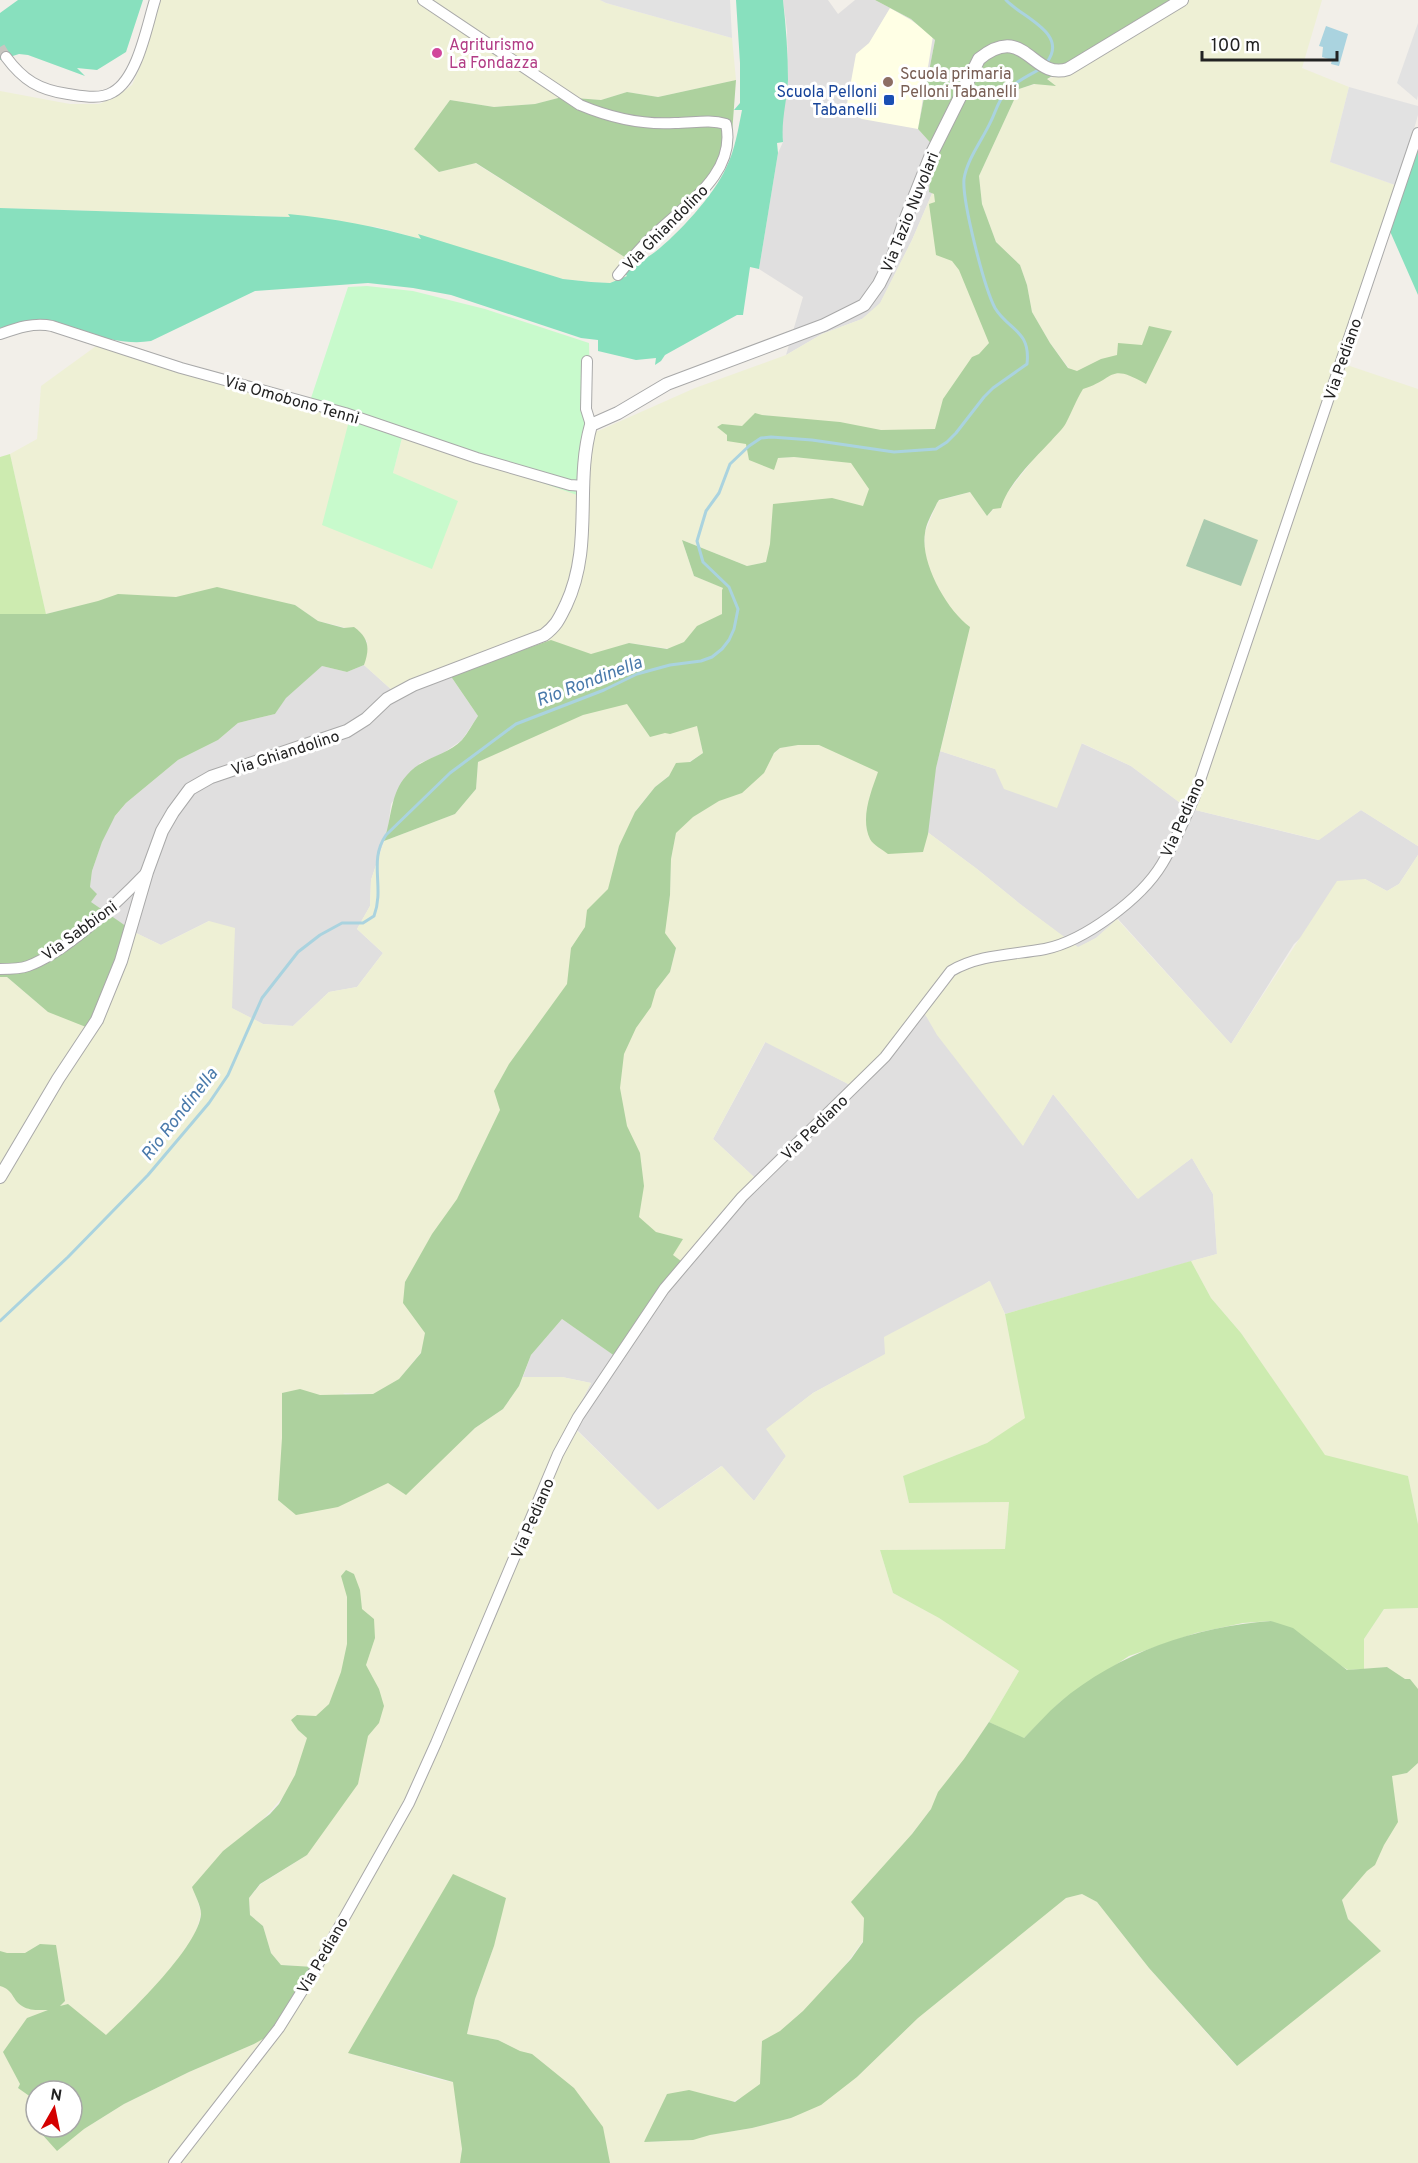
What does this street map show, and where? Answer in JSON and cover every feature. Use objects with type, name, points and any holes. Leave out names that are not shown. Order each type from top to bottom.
[{"type":"street","points":[[6,57],[17,71],[41,89],[92,97],[113,92],[125,80],[135,64],[155,0]]},
{"type":"street","name":"Via Ghiandolino","points":[[423,0],[580,105],[609,117],[633,121],[674,123],[715,121],[726,124],[727,146],[721,167],[691,202],[634,255],[618,275]]},
{"type":"street","name":"Via Tazio Nuvolari","points":[[591,425],[618,414],[667,384],[824,325],[864,305],[879,284],[893,256],[931,155],[980,58],[993,48],[1007,45],[1058,72],[1068,69],[1182,0]]},
{"type":"street","name":"Via Pediano","points":[[174,2163],[279,2028],[409,1803],[558,1454],[578,1417],[664,1288],[742,1197],[885,1057],[951,971],[976,960],[1047,948],[1075,939],[1113,915],[1161,866],[1194,798],[1418,133]]},
{"type":"street","name":"Via Omobono Tenni","points":[[0,334],[30,325],[52,326],[181,368],[345,413],[487,461],[570,485],[584,486]]},
{"type":"street","name":"Via Ghiandolino","points":[[0,1177],[58,1079],[97,1020],[121,961],[147,872],[162,831],[190,789],[211,777],[347,731],[366,719],[387,699],[413,685],[544,635],[555,626],[571,593],[580,563],[588,435],[591,425],[586,409],[587,361]]},
{"type":"street","name":"Via Sabbioni","points":[[0,969],[27,966],[49,955],[118,903],[147,872]]},
{"type":"shaded area","points":[[159,0],[600,0],[732,38],[736,80],[658,97],[627,92],[601,100],[562,97],[535,104],[494,107],[450,100],[415,148],[439,172],[475,163],[634,263],[627,275],[610,283],[563,279],[377,227],[291,217],[0,208],[0,91],[70,104],[99,104],[116,97],[132,85],[141,65]]},
{"type":"shaded area","points":[[600,0],[730,0],[732,38],[606,3]]},
{"type":"shaded area","points":[[783,0],[828,0],[838,14],[855,0],[875,0],[911,19],[935,40],[918,129],[936,149],[934,189],[880,304],[862,319],[822,334],[786,355],[803,297],[759,269],[778,153],[783,142],[781,126],[788,82],[787,30]]},
{"type":"shaded area","points":[[1189,0],[1322,0],[1302,68],[1349,87],[1330,162],[1398,186],[1338,362],[1418,389],[1418,846],[1361,810],[1319,840],[1187,808],[1131,766],[1082,743],[1057,808],[1004,789],[995,769],[940,751],[953,701],[961,653],[924,557],[925,532],[938,501],[970,492],[987,516],[1029,465],[1080,383],[1050,343],[1032,312],[1027,285],[1020,265],[996,242],[982,204],[979,176],[1019,89],[1066,71]]},
{"type":"shaded area","name":"Scuola primaria Pelloni Tabanelli","points":[[890,8],[933,36],[918,129],[862,119],[846,109],[856,54],[869,43]]},
{"type":"shaded area","points":[[1418,23],[1418,95],[1417,100],[1397,83]]},
{"type":"shaded area","points":[[1349,87],[1418,106],[1418,115],[1398,186],[1330,162]]},
{"type":"shaded area","points":[[934,189],[990,342],[976,358],[935,430],[901,434],[763,415],[764,459],[794,457],[858,463],[909,484],[766,562],[747,566],[682,540],[694,576],[729,590],[723,613],[678,650],[629,643],[593,655],[501,658],[394,692],[364,665],[367,641],[343,627],[318,621],[295,605],[268,600],[96,602],[46,614],[10,454],[37,439],[41,386],[103,341],[350,416],[393,473],[403,434],[591,425],[598,431],[695,388],[786,355],[822,334],[862,319],[880,303],[912,240]]},
{"type":"shaded area","points":[[1204,519],[1258,540],[1241,586],[1186,566]]},
{"type":"shaded area","points":[[318,665],[347,672],[364,665],[394,692],[450,675],[478,716],[462,740],[442,754],[420,763],[391,804],[388,829],[371,880],[370,906],[357,929],[383,953],[357,987],[329,992],[293,1026],[263,1024],[231,1008],[209,921],[161,945],[136,933],[88,901],[92,871],[107,826],[126,803],[178,760],[218,740],[238,723],[275,714],[294,685]]},
{"type":"shaded area","points":[[624,699],[697,725],[703,753],[655,787],[637,809],[613,883],[575,984],[430,1328],[427,1345],[392,1388],[374,1394],[343,1393],[437,1463],[475,1428],[503,1409],[523,1377],[562,1377],[591,1383],[570,1424],[658,1510],[722,1466],[754,1501],[786,1456],[766,1429],[813,1393],[885,1354],[884,1337],[990,1281],[1005,1314],[1026,1418],[987,1443],[903,1476],[909,1503],[1009,1502],[1005,1549],[880,1550],[893,1593],[939,1618],[1019,1671],[940,1797],[912,1834],[865,1919],[866,1937],[760,2089],[644,2142],[669,2141],[752,2128],[791,2118],[857,2077],[917,2018],[1065,1898],[1082,1894],[1097,1902],[1149,1968],[1236,2066],[1380,1951],[1348,1919],[1342,1900],[1350,1883],[1382,1777],[1407,1773],[1418,1763],[1418,2163],[606,2163],[498,2040],[467,2034],[475,1999],[494,1946],[349,2053],[436,2079],[458,2083],[461,2163],[0,2163],[0,1986],[3,1954],[0,1951],[0,977],[7,977],[48,1012],[117,982],[136,933],[161,945],[209,921],[235,928],[232,1008],[263,1024],[293,1026],[329,992],[357,987],[383,953],[357,929],[370,906],[371,880],[384,841],[455,814],[476,789],[478,762],[563,722]],"holes":[[[332,1700],[307,1855],[261,1884],[249,1898],[250,1915],[263,1926],[271,1953],[281,1965],[314,1967],[254,2044],[189,2072],[124,2104],[84,2129],[84,2139],[24,2139],[24,2079],[34,2079],[27,2018],[109,2038],[178,1965],[196,1933],[201,1913],[196,1895],[290,1789],[315,1722]]]},
{"type":"shaded area","points":[[812,742],[931,787],[918,825],[1078,947],[1096,938],[1117,919],[1231,1044],[1337,881],[1365,879],[1387,891],[1399,884],[1418,855],[1418,1524],[1408,1476],[1325,1456],[1241,1333],[1211,1298],[1191,1261],[1217,1254],[1213,1194],[1192,1158],[1138,1199],[1053,1094],[1023,1146],[937,1035],[922,1009],[854,1087],[765,1042],[713,1139],[754,1177],[713,1221],[685,1264],[613,1214],[619,1115],[618,1051],[651,996],[670,972],[676,949],[663,932],[670,895],[671,859],[676,832],[692,817],[720,800],[748,778],[780,748]]},
{"type":"shaded area","points":[[1081,743],[1131,766],[1187,808],[1318,840],[1361,810],[1418,846],[1418,855],[1399,884],[1387,891],[1365,879],[1294,944],[1231,1044],[1118,919],[1096,938],[1078,948],[918,825],[940,751],[995,769]]},
{"type":"shaded area","points":[[921,1009],[1023,1145],[1053,1094],[1137,1198],[1192,1158],[1213,1194],[1217,1254],[1005,1314],[989,1281],[886,1354],[813,1393],[767,1429],[786,1456],[754,1501],[721,1466],[658,1510],[570,1423],[591,1383],[562,1377],[523,1377],[531,1355],[562,1319],[618,1358],[713,1221],[754,1177],[713,1139],[766,1041],[854,1087]]},
{"type":"shaded area","points":[[1418,1608],[1418,1690],[1387,1667],[1364,1669],[1364,1639],[1384,1609]]},
{"type":"green space","points":[[18,0],[143,0],[126,52],[97,70],[77,68],[85,76],[28,55],[19,54],[0,60],[0,13]]},
{"type":"green space","points":[[736,0],[783,0],[785,20],[788,80],[783,142],[777,143],[778,153],[759,269],[750,267],[743,315],[737,315],[665,355],[655,365],[656,358],[636,360],[598,351],[598,340],[581,338],[451,295],[368,283],[255,291],[151,341],[111,339],[44,320],[32,320],[0,328],[0,208],[290,217],[288,214],[355,223],[421,239],[418,234],[563,279],[610,283],[627,276],[624,272],[655,252],[695,213],[713,190],[729,161],[742,110],[734,110],[740,103]]},
{"type":"green space","points":[[875,0],[1189,0],[1047,79],[1056,86],[1034,84],[1019,89],[979,176],[982,204],[996,242],[1020,265],[1027,285],[1032,312],[1068,368],[1077,371],[1101,359],[1117,355],[1118,343],[1142,345],[1149,326],[1172,331],[1146,384],[1134,377],[1118,373],[1083,389],[1065,425],[1015,481],[1001,508],[993,509],[987,516],[970,492],[939,500],[930,518],[926,529],[925,545],[931,571],[944,598],[970,627],[936,768],[928,834],[923,852],[888,854],[873,843],[867,831],[866,814],[878,772],[819,745],[780,748],[774,753],[764,773],[742,793],[719,801],[693,817],[676,833],[671,859],[670,895],[665,933],[676,948],[670,972],[656,990],[651,1007],[636,1028],[624,1054],[620,1088],[627,1126],[640,1153],[644,1186],[639,1217],[656,1232],[683,1239],[673,1255],[685,1264],[619,1359],[562,1319],[531,1355],[519,1386],[503,1409],[475,1428],[406,1495],[388,1483],[338,1507],[296,1515],[278,1500],[282,1393],[300,1389],[320,1395],[373,1394],[399,1379],[421,1353],[425,1333],[403,1303],[405,1282],[432,1234],[457,1199],[500,1110],[494,1091],[509,1064],[567,984],[571,948],[585,927],[587,910],[608,889],[619,846],[635,812],[655,787],[669,776],[676,763],[690,762],[703,753],[697,726],[650,737],[627,704],[583,715],[478,762],[476,789],[455,814],[384,841],[394,798],[401,782],[420,764],[456,745],[478,716],[450,675],[551,640],[591,654],[629,643],[667,649],[684,642],[697,626],[722,614],[723,588],[694,576],[682,540],[747,566],[766,562],[770,544],[773,504],[832,498],[863,506],[869,489],[851,463],[794,457],[778,458],[774,470],[749,460],[746,444],[727,441],[727,435],[717,427],[722,424],[742,426],[755,413],[840,422],[881,430],[935,429],[943,399],[972,357],[979,354],[989,343],[959,270],[952,261],[936,255],[929,204],[935,202],[934,194],[929,192],[931,165],[936,149],[918,129],[935,40],[911,19]]},
{"type":"green space","points":[[736,80],[732,134],[721,170],[696,201],[634,263],[476,163],[439,172],[414,149],[450,100],[494,107],[535,104],[562,97],[601,100],[627,92],[658,97]]},
{"type":"green space","points":[[1418,144],[1418,295],[1389,229]]},
{"type":"green space","points":[[367,286],[413,291],[485,309],[589,343],[591,425],[577,495],[403,434],[393,473],[458,501],[432,569],[322,525],[350,417],[309,404],[348,287]]},
{"type":"green space","points":[[10,454],[46,614],[0,614],[0,457]]},
{"type":"green space","points":[[217,587],[295,605],[318,621],[344,628],[354,627],[363,635],[367,644],[366,659],[364,665],[347,672],[322,666],[286,698],[275,714],[238,723],[218,740],[178,760],[126,803],[115,816],[102,842],[92,871],[90,887],[97,894],[91,902],[136,933],[117,982],[91,1029],[48,1012],[7,977],[0,977],[0,614],[46,614],[118,594],[176,597]]},
{"type":"green space","points":[[1191,1261],[1211,1298],[1241,1333],[1325,1455],[1408,1476],[1418,1524],[1418,1608],[1384,1609],[1364,1639],[1364,1669],[1348,1670],[1271,1621],[1243,1623],[1196,1633],[1129,1656],[1060,1702],[1023,1739],[989,1722],[1019,1671],[939,1618],[893,1593],[880,1550],[1005,1549],[1009,1502],[909,1503],[903,1476],[987,1443],[1025,1418],[1005,1314]]},
{"type":"green space","points":[[346,1570],[354,1574],[360,1590],[362,1609],[374,1619],[375,1638],[366,1665],[379,1689],[384,1706],[379,1723],[368,1736],[358,1784],[307,1855],[260,1884],[249,1898],[250,1915],[263,1926],[271,1953],[281,1965],[314,1967],[277,2031],[254,2044],[189,2072],[124,2104],[84,2129],[84,2079],[24,2079],[24,2092],[18,2088],[20,2084],[3,2052],[27,2018],[48,2010],[25,2008],[8,1990],[0,1986],[0,1951],[25,1953],[40,1944],[56,1945],[65,2001],[60,2006],[68,2004],[106,2035],[162,1978],[189,1943],[197,1927],[201,1911],[192,1887],[223,1851],[270,1814],[279,1804],[295,1775],[307,1738],[291,1720],[297,1715],[316,1716],[329,1704],[341,1672],[347,1644],[347,1597],[341,1576]]},
{"type":"green space","points":[[1271,1621],[1293,1628],[1347,1670],[1387,1667],[1405,1679],[1410,1679],[1418,1689],[1418,1763],[1407,1773],[1392,1776],[1398,1822],[1375,1865],[1342,1900],[1348,1919],[1381,1951],[1237,2066],[1149,1968],[1097,1902],[1082,1894],[1066,1898],[918,2018],[857,2077],[821,2105],[791,2118],[752,2128],[693,2140],[644,2142],[667,2094],[689,2090],[735,2102],[760,2084],[762,2041],[780,2031],[803,2011],[851,1959],[863,1942],[864,1918],[851,1902],[912,1834],[931,1809],[938,1792],[989,1722],[1024,1738],[1055,1706],[1107,1669],[1132,1656],[1187,1636],[1243,1624]]},
{"type":"green space","points":[[453,1874],[506,1898],[494,1946],[475,1999],[467,2034],[498,2040],[532,2054],[574,2088],[603,2127],[610,2163],[460,2163],[462,2149],[453,2082],[348,2053]]},
{"type":"green space","points":[[46,2139],[72,2139],[57,2151]]},
{"type":"water","points":[[1326,26],[1348,34],[1339,66],[1331,64],[1332,60],[1322,57],[1323,47],[1319,46]]},
{"type":"waterway","name":"Rio Rondinella","points":[[1006,0],[1048,34],[1052,42],[1052,52],[1047,62]]},
{"type":"waterway","name":"Rio Rondinella","points":[[0,1321],[68,1257],[148,1175],[209,1103],[228,1075],[262,998],[298,952],[320,935],[342,923],[363,923],[374,916],[378,895],[378,855],[386,835],[450,773],[516,724],[604,690],[637,674],[670,665],[701,661],[712,657],[722,649],[734,629],[738,609],[729,587],[703,562],[697,541],[706,511],[719,493],[730,464],[749,446],[761,438],[771,437],[812,440],[894,452],[936,449],[956,433],[993,388],[1027,364],[1026,344],[1017,331],[1000,315],[990,297],[970,224],[964,179],[972,157],[1003,95],[1017,82],[1040,69]]},
{"type":"tunnel","points":[[0,47],[6,57]]},
{"type":"place","name":"Agriturismo La Fondazza","points":[[437,53]]},
{"type":"place","name":"Scuola primaria Pelloni Tabanelli","points":[[888,82]]},
{"type":"place","name":"Scuola Pelloni Tabanelli","points":[[889,100]]}]
